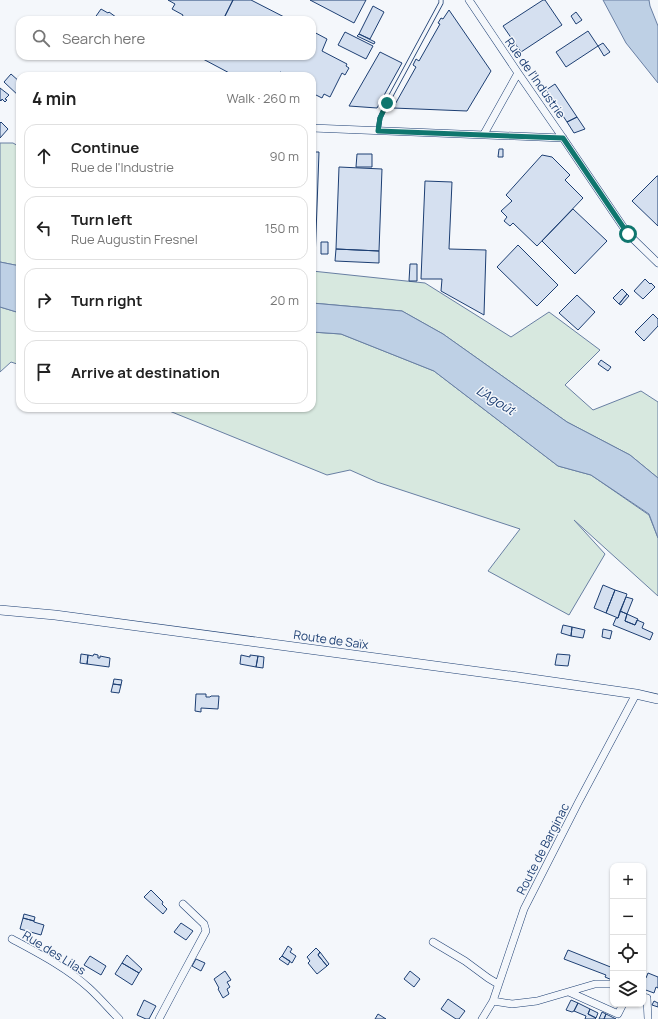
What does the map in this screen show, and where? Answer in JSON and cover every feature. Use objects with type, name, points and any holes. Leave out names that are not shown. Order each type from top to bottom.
[{"type":"street","name":"Rue de l'Industrie","points":[[469,0],[628,234],[658,263]]},
{"type":"street","points":[[484,134],[518,73]]},
{"type":"street","points":[[316,128],[563,138]]},
{"type":"street","name":"Route de Saïx","points":[[0,610],[55,615],[518,677],[636,694],[658,699]]},
{"type":"street","name":"Route de Barginac","points":[[482,1019],[493,1001],[524,910],[578,803],[636,694]]},
{"type":"street","points":[[159,1019],[176,985],[206,932],[204,924],[183,904]]},
{"type":"street","name":"Rue des Lilas","points":[[12,939],[66,971],[89,988],[119,1019]]},
{"type":"street","points":[[433,942],[465,961],[498,984]]},
{"type":"street","points":[[493,1001],[512,1004],[537,1001],[595,984],[610,984]]},
{"type":"street","points":[[569,992],[618,1014],[622,1007]]},
{"type":"street","points":[[646,998],[648,1019]]},
{"type":"lane","points":[[378,131],[380,118],[387,103],[441,3],[441,0]]},
{"type":"shaded area","points":[[0,143],[13,143],[16,145],[16,265],[0,262]]},
{"type":"shaded area","points":[[316,271],[425,283],[511,337],[549,312],[600,350],[565,385],[593,410],[641,391],[658,402],[658,478],[630,455],[567,422],[443,334],[402,311],[316,303]]},
{"type":"shaded area","points":[[0,307],[16,312],[16,364],[11,362],[0,372]]},
{"type":"shaded area","points":[[316,332],[341,334],[434,371],[558,466],[591,475],[649,515],[658,538],[658,596],[574,520],[605,554],[569,615],[488,571],[520,529],[377,482],[350,470],[327,475],[172,412],[316,412]]},
{"type":"water","points":[[603,0],[649,0],[658,26],[658,83],[626,43]]},
{"type":"water","points":[[0,262],[16,265],[16,312],[0,307]]},
{"type":"water","name":"L'Agoût","points":[[316,303],[402,311],[443,334],[567,422],[630,455],[658,478],[658,538],[649,514],[591,475],[558,466],[434,371],[341,334],[316,332]]},
{"type":"building","points":[[168,0],[233,0],[225,16],[183,16],[172,9],[175,4]]},
{"type":"building","points":[[233,0],[251,0],[282,16],[225,16]]},
{"type":"building","points":[[310,0],[366,0],[354,23]]},
{"type":"building","points":[[545,0],[562,25],[521,52],[503,26]]},
{"type":"building","points":[[373,6],[384,12],[370,39],[359,34]]},
{"type":"building","points":[[101,9],[114,16],[96,16]]},
{"type":"building","points":[[449,10],[491,71],[467,111],[393,108],[416,67],[413,65],[416,59],[419,61],[440,24],[438,23],[441,18],[443,19]]},
{"type":"building","points":[[576,12],[582,20],[576,24],[571,16]]},
{"type":"building","points":[[588,31],[598,46],[566,67],[556,52]]},
{"type":"building","points":[[345,32],[373,46],[366,59],[338,45]]},
{"type":"building","points":[[316,33],[327,39],[322,51],[347,64],[346,66],[349,68],[345,75],[342,73],[330,97],[324,94],[322,98],[316,95],[316,72],[227,72],[205,60],[316,60]]},
{"type":"building","points":[[359,34],[375,42],[374,44],[357,36]]},
{"type":"building","points":[[603,43],[610,52],[604,56],[598,46]]},
{"type":"building","points":[[380,52],[402,63],[377,108],[349,106]]},
{"type":"building","points":[[11,74],[16,78],[16,93],[4,82]]},
{"type":"building","points":[[555,84],[577,117],[567,122],[546,90]]},
{"type":"building","points":[[0,88],[9,95],[5,99],[7,100],[5,102],[2,99],[1,101],[0,100]]},
{"type":"building","points":[[577,117],[585,129],[574,133],[567,122]]},
{"type":"building","points":[[1,122],[8,129],[0,138],[0,123]]},
{"type":"building","points":[[499,149],[503,149],[503,157],[498,157]]},
{"type":"building","points":[[316,152],[319,152],[316,234]]},
{"type":"building","points":[[357,154],[372,154],[372,167],[356,167]]},
{"type":"building","points":[[542,155],[552,157],[570,175],[565,180],[583,198],[537,246],[513,223],[510,226],[504,221],[507,217],[501,211],[512,201],[506,195]]},
{"type":"building","points":[[339,167],[382,169],[379,251],[336,249]]},
{"type":"building","points":[[658,176],[658,226],[632,201]]},
{"type":"building","points":[[425,181],[452,182],[449,249],[486,250],[484,315],[441,291],[442,279],[421,279]]},
{"type":"building","points":[[573,209],[607,241],[575,274],[542,241]]},
{"type":"building","points":[[321,242],[328,242],[328,254],[321,254]]},
{"type":"building","points":[[518,245],[558,285],[537,306],[497,267]]},
{"type":"building","points":[[336,249],[379,251],[379,263],[335,261]]},
{"type":"building","points":[[410,264],[417,264],[417,281],[409,281]]},
{"type":"building","points":[[645,279],[655,287],[643,299],[634,291]]},
{"type":"building","points":[[622,289],[627,294],[619,304],[613,298]]},
{"type":"building","points":[[627,294],[629,296],[621,305],[619,304]]},
{"type":"building","points":[[577,295],[595,312],[578,330],[559,313]]},
{"type":"building","points":[[653,314],[658,319],[658,326],[644,341],[635,332]]},
{"type":"building","points":[[601,360],[611,367],[608,371],[598,364]]},
{"type":"building","points":[[603,585],[615,590],[606,613],[594,608]]},
{"type":"building","points":[[615,590],[627,594],[618,618],[606,613]]},
{"type":"building","points":[[626,597],[633,599],[627,614],[620,611]]},
{"type":"building","points":[[620,611],[627,614],[625,621],[635,625],[637,620],[644,623],[642,628],[653,633],[650,640],[613,625],[616,618],[618,618]]},
{"type":"building","points":[[627,614],[638,619],[635,625],[625,621]]},
{"type":"building","points":[[563,625],[572,627],[571,636],[561,633]]},
{"type":"building","points":[[572,627],[585,630],[583,638],[571,636]]},
{"type":"building","points":[[603,629],[612,631],[610,639],[602,637]]},
{"type":"building","points":[[81,654],[88,655],[87,664],[80,663]]},
{"type":"building","points":[[94,654],[98,655],[98,658],[100,658],[100,656],[110,658],[109,667],[87,664],[88,655],[93,656]]},
{"type":"building","points":[[557,654],[570,655],[568,666],[555,665]]},
{"type":"building","points":[[241,655],[250,657],[250,655],[258,656],[256,667],[240,664]]},
{"type":"building","points":[[258,656],[264,657],[263,668],[256,667]]},
{"type":"building","points":[[114,679],[122,680],[121,685],[113,684]]},
{"type":"building","points":[[113,684],[121,685],[119,693],[111,692]]},
{"type":"building","points":[[196,694],[206,694],[206,697],[219,696],[218,709],[201,708],[201,712],[195,711]]},
{"type":"building","points":[[151,890],[163,902],[162,904],[167,909],[163,914],[144,897]]},
{"type":"building","points":[[24,914],[35,917],[34,921],[23,918]]},
{"type":"building","points":[[23,918],[44,925],[41,935],[20,929]]},
{"type":"building","points":[[181,923],[193,931],[186,940],[174,932]]},
{"type":"building","points":[[288,946],[292,949],[290,952],[296,956],[292,963],[282,956]]},
{"type":"building","points":[[316,948],[320,952],[318,955],[327,966],[317,974],[308,963],[310,961],[307,957]]},
{"type":"building","points":[[568,950],[610,967],[610,979],[605,977],[606,975],[564,959]]},
{"type":"building","points":[[320,952],[329,964],[327,966],[318,955]]},
{"type":"building","points":[[127,955],[142,969],[139,973],[122,963]]},
{"type":"building","points":[[90,956],[106,966],[101,975],[84,965]]},
{"type":"building","points":[[282,956],[290,961],[288,965],[279,959]]},
{"type":"building","points":[[196,959],[205,963],[201,971],[192,966]]},
{"type":"building","points":[[122,963],[139,973],[132,985],[115,974]]},
{"type":"building","points":[[225,971],[231,980],[227,982],[230,987],[227,989],[229,994],[223,998],[214,979]]},
{"type":"building","points":[[410,971],[420,979],[414,987],[404,979]]},
{"type":"building","points":[[648,973],[658,977],[658,988],[656,987],[654,993],[646,990],[646,978]]},
{"type":"building","points":[[448,999],[465,1011],[459,1019],[456,1019],[441,1009]]},
{"type":"building","points":[[144,1000],[156,1006],[149,1019],[137,1015]]},
{"type":"building","points":[[571,1000],[578,1003],[572,1012],[566,1010]]},
{"type":"building","points":[[654,1001],[658,1003],[658,1007],[652,1005]]},
{"type":"building","points":[[578,1003],[590,1009],[588,1014],[596,1018],[585,1019],[586,1016],[574,1011]]},
{"type":"building","points":[[590,1009],[598,1013],[596,1018],[588,1014]]},
{"type":"building","points":[[602,1012],[606,1014],[604,1019],[599,1019]]},
{"type":"building","points":[[378,1014],[386,1019],[375,1019]]},
{"type":"building","points":[[606,1014],[616,1019],[604,1019]]},
{"type":"route","points":[[387,103],[380,118],[378,131],[563,138],[628,234]]}]
